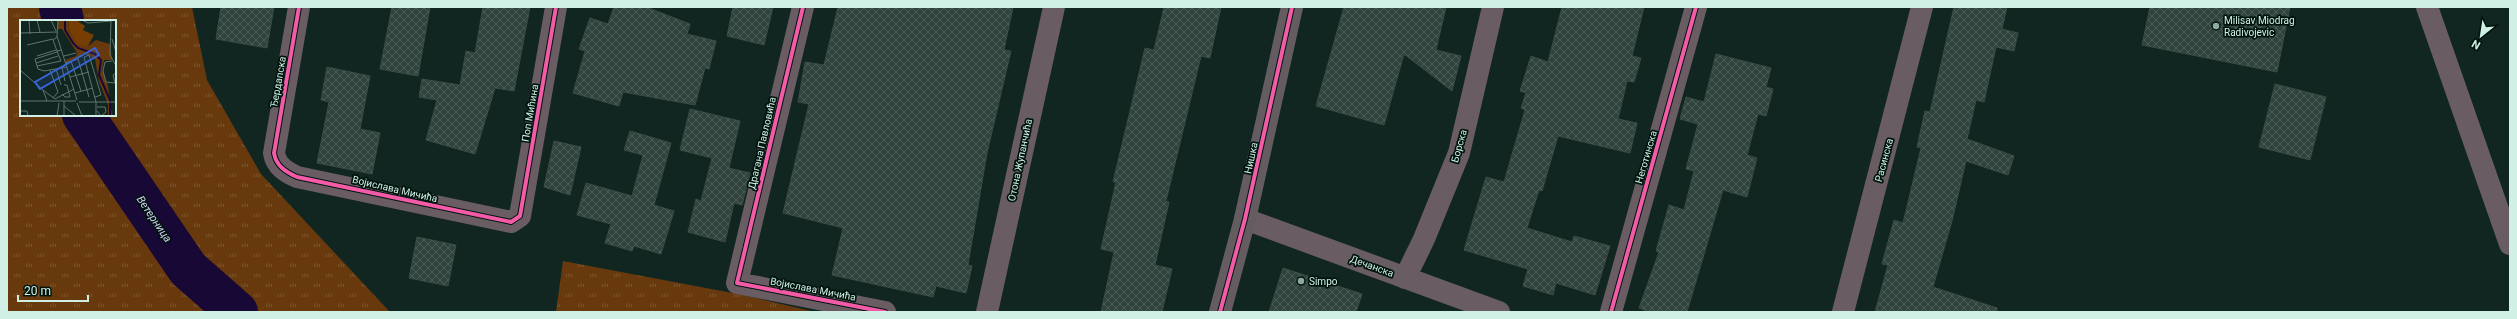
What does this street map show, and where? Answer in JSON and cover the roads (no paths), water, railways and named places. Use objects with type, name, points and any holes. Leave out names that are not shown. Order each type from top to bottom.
[{"type":"main road","name":"Нишка","points":[[1220,312],[1245,219],[1292,7]]},
{"type":"street","name":"Ђердапска","points":[[275,161],[274,153],[299,7]]},
{"type":"street","name":"Поп Мићина","points":[[516,220],[520,216],[556,7]]},
{"type":"street","name":"Драгана Павловића","points":[[737,283],[802,7]]},
{"type":"street","name":"Отона Жупанчића","points":[[987,312],[1054,7]]},
{"type":"street","name":"Борска","points":[[1405,278],[1424,239],[1459,154],[1493,7]]},
{"type":"street","name":"Неготинска","points":[[1611,312],[1696,7]]},
{"type":"street","name":"Расинска","points":[[1843,312],[1922,7]]},
{"type":"street","points":[[2427,7],[2510,244]]},
{"type":"street","name":"Војислава Мичића","points":[[275,161],[287,172],[297,178],[503,220],[516,220]]},
{"type":"street","name":"Дечанска","points":[[1245,219],[1499,312]]},
{"type":"street","name":"Војислава Мичића","points":[[737,283],[885,312]]},
{"type":"waterway","name":"Ветерница","points":[[60,7],[63,20]]},
{"type":"waterway","name":"Ветерница","points":[[84,116],[188,269],[237,312]]},
{"type":"place","name":"Milisav Miodrag Radivojevic","points":[[2216,26]]},
{"type":"place","name":"Simpo","points":[[1301,281]]}]
